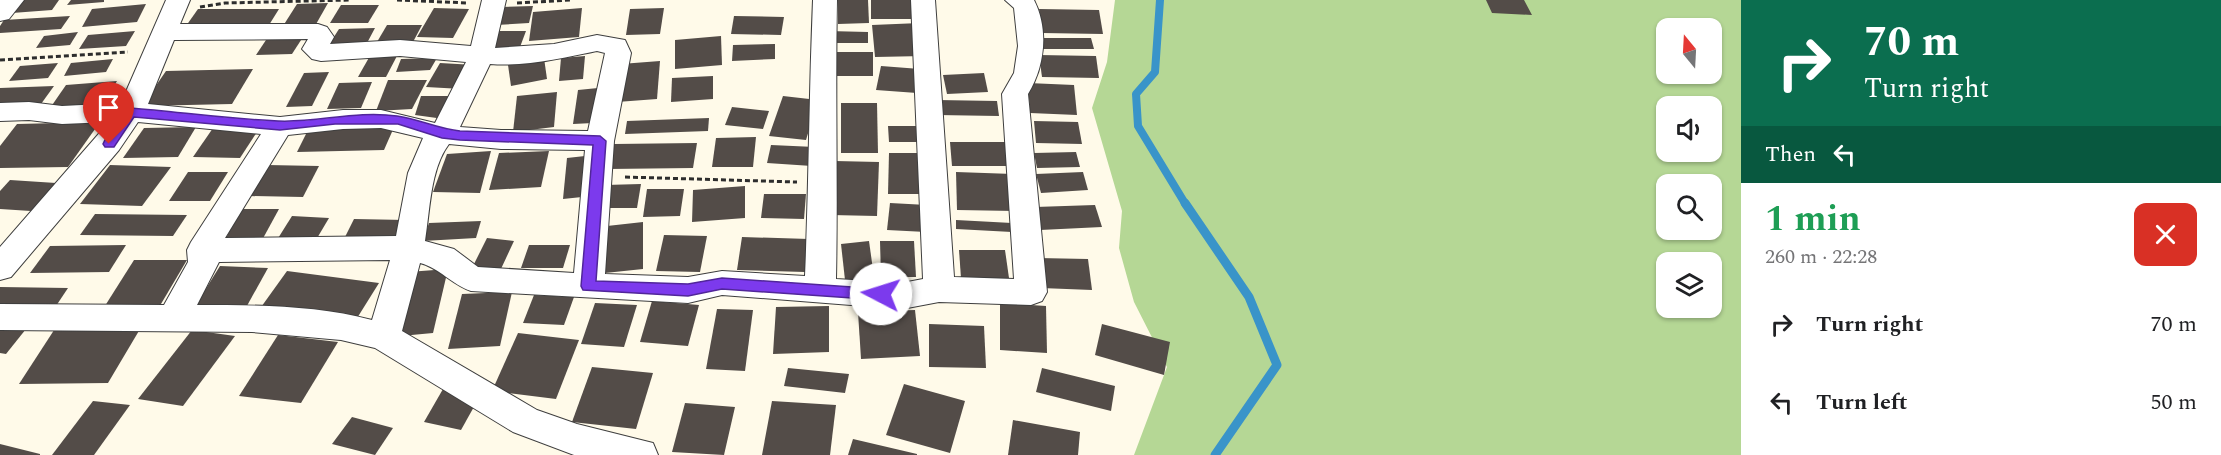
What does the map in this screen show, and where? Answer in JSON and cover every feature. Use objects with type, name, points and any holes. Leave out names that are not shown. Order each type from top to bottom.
[{"type":"street","points":[[0,14],[12,0]]},
{"type":"street","points":[[384,337],[409,248],[422,173],[431,148],[442,134],[481,56],[494,0]]},
{"type":"street","points":[[820,289],[824,182],[822,93],[825,0]]},
{"type":"street","points":[[923,0],[939,289]]},
{"type":"street","points":[[202,250],[409,248],[443,257],[471,279],[588,286],[688,290],[722,284],[902,296],[939,289],[1031,292],[1015,94],[1027,75],[1030,32],[1026,6],[1023,1],[1017,0]]},
{"type":"street","points":[[0,268],[109,144],[131,112],[159,41],[177,3]]},
{"type":"street","points":[[159,41],[303,31],[318,33],[322,37],[315,49],[321,53],[400,48],[481,56],[554,52],[597,43],[616,46],[617,63],[600,141],[588,286]]},
{"type":"street","points":[[0,112],[29,111],[62,115],[131,112],[280,126],[335,120],[399,120],[442,134],[600,141]]},
{"type":"street","points":[[173,318],[204,262],[202,250],[280,126]]},
{"type":"street","points":[[0,317],[318,322],[360,329],[384,337],[525,421],[577,440],[640,455]]},
{"type":"path","points":[[177,3],[201,7],[225,3],[349,0]]},
{"type":"path","points":[[0,60],[159,41]]},
{"type":"path","points":[[597,177],[824,182]]},
{"type":"green space","points":[[1115,0],[1741,0],[1741,455],[1134,455],[1167,367],[1134,302],[1119,248],[1122,211],[1092,108],[1107,62]]},
{"type":"building","points":[[21,0],[59,0],[52,10],[12,13]]},
{"type":"building","points":[[71,0],[104,0],[104,2],[67,5]]},
{"type":"building","points":[[838,0],[868,0],[869,23],[838,24]]},
{"type":"building","points":[[871,0],[915,0],[915,19],[871,19]]},
{"type":"building","points":[[1486,0],[1524,0],[1532,15],[1492,13]]},
{"type":"building","points":[[328,3],[315,26],[283,26],[297,4]]},
{"type":"building","points":[[146,4],[137,22],[82,27],[92,9]]},
{"type":"building","points":[[341,5],[379,5],[368,23],[330,23]]},
{"type":"building","points":[[533,6],[529,23],[496,25],[501,7]]},
{"type":"building","points":[[434,8],[469,9],[453,38],[417,37]]},
{"type":"building","points":[[582,8],[579,37],[529,41],[533,12]]},
{"type":"building","points":[[664,8],[660,34],[626,35],[630,9]]},
{"type":"building","points":[[198,9],[279,9],[269,25],[186,26]]},
{"type":"building","points":[[1039,9],[1099,10],[1103,34],[1042,33]]},
{"type":"building","points":[[70,16],[61,29],[0,33],[0,26],[4,20]]},
{"type":"building","points":[[734,16],[784,17],[781,35],[731,34]]},
{"type":"building","points":[[920,23],[924,56],[875,57],[872,25]]},
{"type":"building","points":[[387,25],[422,25],[413,42],[377,42]]},
{"type":"building","points":[[375,28],[367,43],[330,43],[339,29]]},
{"type":"building","points":[[135,31],[126,46],[79,49],[88,35]]},
{"type":"building","points":[[492,31],[526,31],[520,47],[485,47]]},
{"type":"building","points":[[828,31],[868,32],[868,43],[827,43]]},
{"type":"building","points":[[78,32],[70,45],[36,48],[44,36]]},
{"type":"building","points":[[721,36],[722,65],[675,69],[675,40]]},
{"type":"building","points":[[268,37],[303,37],[292,54],[256,55]]},
{"type":"building","points":[[1036,38],[1091,38],[1094,49],[1038,49]]},
{"type":"building","points":[[775,44],[775,59],[732,61],[733,45]]},
{"type":"building","points":[[826,52],[873,52],[873,76],[825,76]]},
{"type":"building","points":[[371,54],[398,54],[386,77],[358,77]]},
{"type":"building","points":[[1039,55],[1096,56],[1099,78],[1042,77]]},
{"type":"building","points":[[585,56],[583,79],[559,81],[561,58]]},
{"type":"building","points":[[437,58],[430,70],[396,72],[401,59]]},
{"type":"building","points":[[544,58],[547,79],[511,86],[508,65]]},
{"type":"building","points":[[113,59],[106,72],[64,76],[71,63]]},
{"type":"building","points":[[660,61],[657,99],[617,102],[621,64]]},
{"type":"building","points":[[58,63],[48,78],[9,81],[20,66]]},
{"type":"building","points":[[440,63],[475,65],[462,89],[426,87]]},
{"type":"building","points":[[881,66],[920,69],[917,93],[876,90]]},
{"type":"building","points":[[253,69],[232,104],[142,106],[166,71]]},
{"type":"building","points":[[329,72],[312,106],[286,107],[304,73]]},
{"type":"building","points":[[984,73],[988,92],[947,94],[943,75]]},
{"type":"building","points":[[713,76],[713,99],[671,102],[672,78]]},
{"type":"building","points":[[388,80],[427,80],[412,109],[376,111]]},
{"type":"building","points":[[117,81],[101,107],[48,111],[66,85]]},
{"type":"building","points":[[372,82],[361,108],[327,109],[339,83]]},
{"type":"building","points":[[1028,83],[1074,85],[1077,115],[1030,113]]},
{"type":"building","points":[[54,86],[41,104],[0,105],[0,88]]},
{"type":"building","points":[[598,88],[593,123],[573,124],[578,90]]},
{"type":"building","points":[[557,92],[554,127],[513,132],[517,96]]},
{"type":"building","points":[[421,96],[458,96],[444,119],[415,115]]},
{"type":"building","points":[[783,96],[818,100],[806,140],[769,136]]},
{"type":"building","points":[[937,100],[997,101],[999,116],[937,115]]},
{"type":"building","points":[[841,103],[877,103],[878,153],[841,153]]},
{"type":"building","points":[[732,107],[769,111],[763,129],[725,125]]},
{"type":"building","points":[[709,118],[708,131],[625,134],[627,121]]},
{"type":"building","points":[[1034,121],[1078,122],[1082,144],[1036,143]]},
{"type":"building","points":[[100,122],[68,167],[0,168],[0,146],[17,124]]},
{"type":"building","points":[[395,125],[384,150],[297,152],[310,126]]},
{"type":"building","points":[[888,126],[919,126],[920,142],[889,142]]},
{"type":"building","points":[[196,127],[178,157],[123,158],[144,128]]},
{"type":"building","points":[[213,128],[259,129],[240,158],[193,157]]},
{"type":"building","points":[[756,137],[753,167],[712,167],[716,138]]},
{"type":"building","points":[[950,142],[1007,142],[1010,166],[952,166]]},
{"type":"building","points":[[697,143],[693,168],[608,169],[614,144]]},
{"type":"building","points":[[771,145],[815,147],[812,166],[767,163]]},
{"type":"building","points":[[491,151],[480,193],[433,192],[447,154]]},
{"type":"building","points":[[549,151],[541,187],[489,190],[499,153]]},
{"type":"building","points":[[1076,152],[1080,167],[1037,168],[1034,153]]},
{"type":"building","points":[[889,153],[924,153],[925,194],[888,194]]},
{"type":"building","points":[[585,156],[582,197],[563,199],[567,158]]},
{"type":"building","points":[[835,161],[879,162],[877,216],[831,215]]},
{"type":"building","points":[[110,165],[171,167],[142,206],[80,204]]},
{"type":"building","points":[[267,165],[319,166],[303,197],[248,196]]},
{"type":"building","points":[[188,172],[228,172],[210,201],[169,201]]},
{"type":"building","points":[[956,172],[1013,174],[1015,211],[957,210]]},
{"type":"building","points":[[1083,172],[1088,190],[1041,193],[1036,174]]},
{"type":"building","points":[[10,180],[56,183],[31,211],[0,209],[0,191]]},
{"type":"building","points":[[641,184],[637,208],[600,208],[605,185]]},
{"type":"building","points":[[745,186],[745,218],[692,222],[693,190]]},
{"type":"building","points":[[647,189],[684,189],[680,216],[643,217]]},
{"type":"building","points":[[764,194],[806,194],[804,219],[761,218]]},
{"type":"building","points":[[890,203],[927,205],[926,232],[887,230]]},
{"type":"building","points":[[1095,205],[1102,227],[1040,230],[1035,207]]},
{"type":"building","points":[[242,209],[279,209],[261,242],[223,243]]},
{"type":"building","points":[[95,214],[187,215],[173,236],[80,235]]},
{"type":"building","points":[[292,216],[329,218],[313,245],[275,243]]},
{"type":"building","points":[[354,219],[406,220],[396,242],[343,241]]},
{"type":"building","points":[[956,220],[1012,223],[1012,232],[956,229]]},
{"type":"building","points":[[481,221],[476,238],[423,241],[429,223]]},
{"type":"building","points":[[643,222],[643,269],[605,273],[607,226]]},
{"type":"building","points":[[664,235],[707,236],[700,272],[656,271]]},
{"type":"building","points":[[742,237],[809,239],[805,272],[737,270]]},
{"type":"building","points":[[487,238],[514,241],[500,271],[472,268]]},
{"type":"building","points":[[869,241],[874,277],[845,280],[841,244]]},
{"type":"building","points":[[880,241],[914,241],[916,277],[881,277]]},
{"type":"building","points":[[126,245],[109,272],[30,273],[50,246]]},
{"type":"building","points":[[529,245],[570,245],[563,268],[521,268]]},
{"type":"building","points":[[959,250],[1005,250],[1009,278],[961,278]]},
{"type":"building","points":[[1038,258],[1088,259],[1092,290],[1041,288]]},
{"type":"building","points":[[134,260],[187,260],[158,309],[103,309]]},
{"type":"building","points":[[220,266],[268,268],[243,313],[192,311]]},
{"type":"building","points":[[448,269],[433,333],[390,337],[408,272]]},
{"type":"building","points":[[287,271],[379,283],[354,323],[259,310]]},
{"type":"building","points":[[0,287],[68,288],[52,312],[0,312]]},
{"type":"building","points":[[512,292],[500,346],[448,349],[462,294]]},
{"type":"building","points":[[534,295],[574,297],[564,325],[523,323]]},
{"type":"building","points":[[652,301],[699,305],[688,346],[640,342]]},
{"type":"building","points":[[595,303],[637,305],[624,347],[581,344]]},
{"type":"building","points":[[1000,303],[1046,306],[1047,353],[1000,350]]},
{"type":"building","points":[[829,306],[829,352],[773,354],[776,307]]},
{"type":"building","points":[[717,309],[753,310],[745,371],[706,369]]},
{"type":"building","points":[[915,310],[920,356],[861,359],[858,312]]},
{"type":"building","points":[[0,321],[30,324],[6,354],[0,353]]},
{"type":"building","points":[[58,324],[143,324],[108,383],[19,384]]},
{"type":"building","points":[[929,324],[984,326],[986,368],[929,367]]},
{"type":"building","points":[[1102,324],[1170,342],[1164,375],[1095,355]]},
{"type":"building","points":[[192,330],[235,336],[183,406],[138,399]]},
{"type":"building","points":[[518,333],[579,340],[556,399],[492,391]]},
{"type":"building","points":[[278,335],[338,342],[301,403],[239,396]]},
{"type":"building","points":[[592,367],[653,373],[636,429],[572,422]]},
{"type":"building","points":[[788,368],[849,374],[845,393],[784,386]]},
{"type":"building","points":[[1042,368],[1115,386],[1111,411],[1036,392]]},
{"type":"building","points":[[904,384],[965,401],[950,453],[886,435]]},
{"type":"building","points":[[443,389],[480,396],[461,430],[424,422]]},
{"type":"building","points":[[93,401],[130,405],[94,455],[52,455]]},
{"type":"building","points":[[772,401],[836,405],[830,455],[762,455]]},
{"type":"building","points":[[685,403],[735,407],[724,455],[672,452]]},
{"type":"building","points":[[352,417],[393,428],[375,455],[332,444]]},
{"type":"building","points":[[1013,420],[1080,432],[1078,455],[1008,455]]},
{"type":"building","points":[[853,439],[917,454],[917,455],[848,455]]},
{"type":"building","points":[[0,444],[40,454],[40,455],[0,455]]},
{"type":"waterway","points":[[1160,0],[1155,72],[1136,94],[1138,126],[1186,205]]},
{"type":"waterway","points":[[1185,203],[1249,297],[1277,365],[1215,455]]},
{"type":"route","points":[[109,144],[131,112],[280,126],[335,120],[399,120],[442,134],[460,136],[600,141],[588,286],[688,290],[722,284],[881,294]]}]
